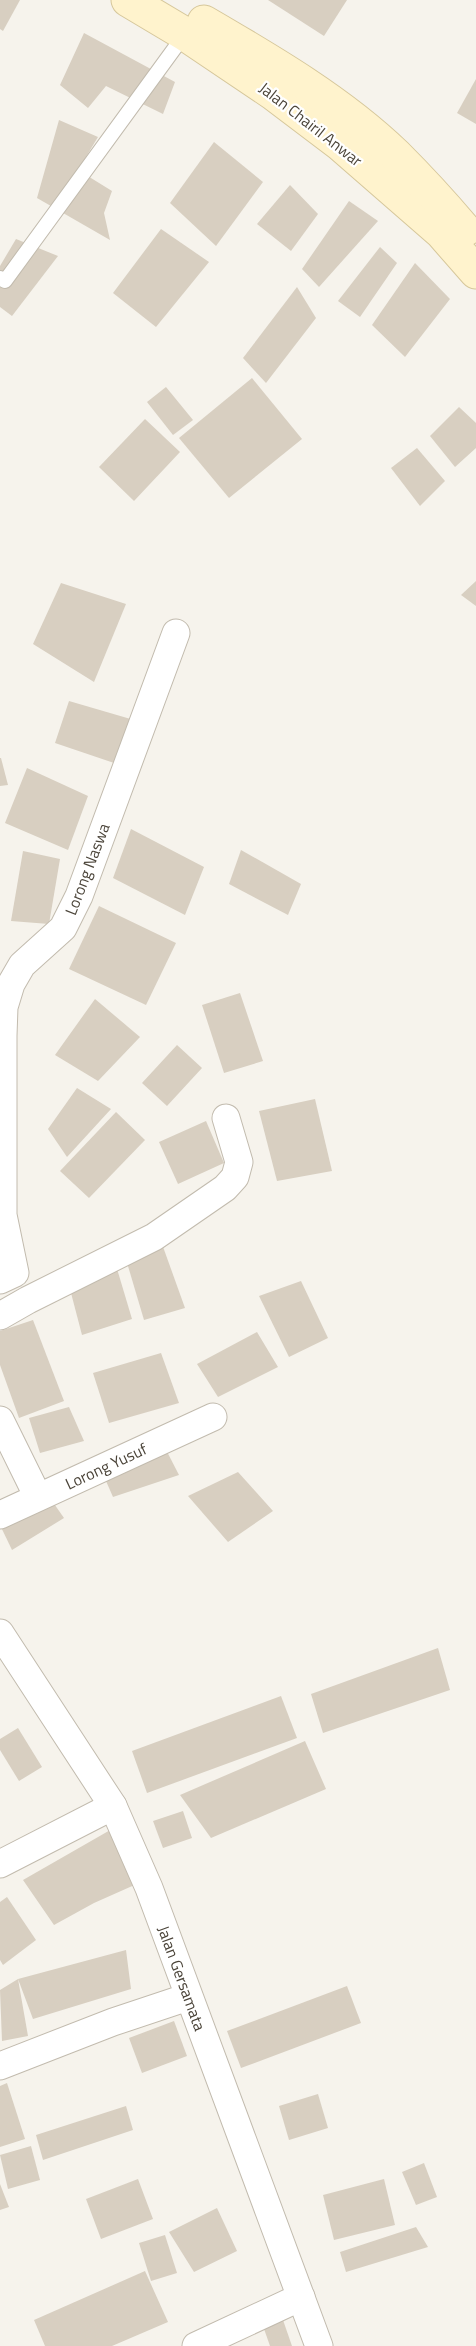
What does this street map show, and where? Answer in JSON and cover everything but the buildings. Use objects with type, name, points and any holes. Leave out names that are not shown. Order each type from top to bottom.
[{"type":"main road","name":"Jalan Chairil Anwar","points":[[128,0],[185,34],[288,88],[349,115],[396,155],[476,242]]},
{"type":"main road","name":"Jalan Chairil Anwar","points":[[166,0],[288,88],[340,144],[441,232],[476,272]]},
{"type":"street","name":"Lorong Naswa","points":[[28,1300],[7,1276],[3,1215],[3,1036],[6,999],[11,984],[22,965],[63,928],[79,896],[176,633]]},
{"type":"street","points":[[0,1316],[154,1237],[231,1182],[239,1162],[226,1118]]},
{"type":"street","name":"Lorong Yusuf","points":[[0,1515],[213,1417]]},
{"type":"street","points":[[0,1420],[38,1497]]},
{"type":"street","name":"Jalan Gersamata","points":[[0,1633],[113,1806],[148,1888],[319,2346]]},
{"type":"street","points":[[0,1864],[113,1806]]},
{"type":"street","points":[[0,2066],[188,1996]]},
{"type":"street","points":[[196,2346],[301,2297]]},
{"type":"lane","points":[[0,278],[4,280],[185,34]]}]
